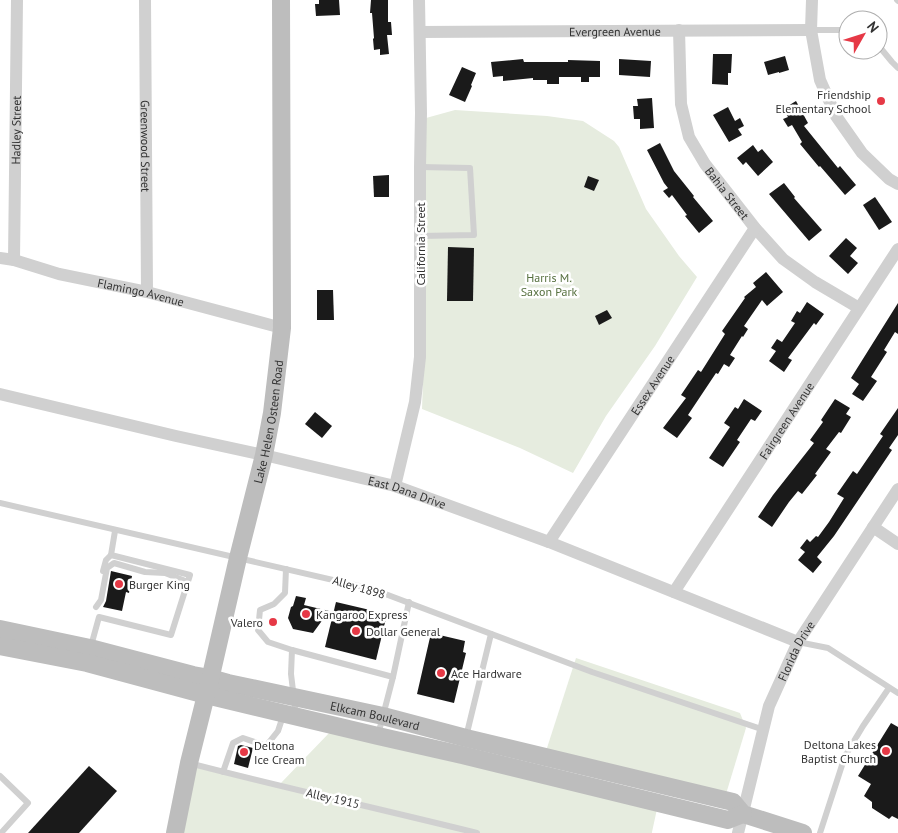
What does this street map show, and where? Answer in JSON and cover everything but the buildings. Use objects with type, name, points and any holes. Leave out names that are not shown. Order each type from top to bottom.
[{"type":"street","name":"Hadley Street","points":[[14,260],[17,0]]},
{"type":"street","name":"Greenwood Street","points":[[145,0],[147,292]]},
{"type":"street","name":"Lake Helen Osteen Road","points":[[175,833],[189,763],[264,455],[272,413],[282,328],[281,0]]},
{"type":"street","name":"California Street","points":[[395,486],[415,402],[420,357],[421,114],[419,0]]},
{"type":"street","points":[[812,0],[811,30],[820,80],[836,116],[862,153],[889,179],[898,184]]},
{"type":"street","name":"Bahia Street","points":[[679,30],[681,104],[689,138],[705,164],[755,228],[783,259],[815,282],[859,308]]},
{"type":"street","name":"Evergreen Avenue","points":[[420,32],[811,30]]},
{"type":"street","name":"Essex Avenue","points":[[549,542],[755,228]]},
{"type":"street","name":"Fairgreen Avenue","points":[[674,592],[898,249]]},
{"type":"street","name":"Flamingo Avenue","points":[[0,258],[14,260],[59,274],[147,292],[282,328]]},
{"type":"street","name":"East Dana Drive","points":[[0,394],[395,486],[549,542],[798,642]]},
{"type":"street","name":"Florida Drive","points":[[738,833],[770,706],[798,642],[898,489]]},
{"type":"street","points":[[872,527],[898,544]]},
{"type":"street","name":"Elkcam Boulevard","points":[[0,628],[89,655],[208,686],[290,715],[378,736],[464,746]]},
{"type":"street","name":"Elkcam Boulevard","points":[[0,646],[89,655]]},
{"type":"street","name":"Elkcam Boulevard","points":[[208,686],[294,698],[383,716],[464,746],[728,820],[743,814],[803,833]]},
{"type":"lane","points":[[811,30],[838,30]]},
{"type":"lane","points":[[888,57],[898,68]]},
{"type":"lane","points":[[420,167],[470,168],[474,235],[420,236]]},
{"type":"lane","name":"Alley 1898","points":[[0,503],[372,589],[592,672],[764,730]]},
{"type":"lane","points":[[89,655],[99,616],[96,607],[106,560],[111,555],[115,530]]},
{"type":"lane","points":[[99,616],[171,635],[190,576],[111,555]]},
{"type":"lane","points":[[96,607],[102,600],[107,568],[114,562],[146,572],[165,573],[188,582]]},
{"type":"lane","points":[[286,569],[285,593],[274,604],[260,610],[258,630],[268,642],[393,677]]},
{"type":"lane","points":[[378,736],[409,602]]},
{"type":"lane","points":[[464,746],[491,634]]},
{"type":"lane","points":[[798,642],[828,648],[898,693]]},
{"type":"lane","points":[[223,772],[233,743],[243,738],[266,746],[290,715],[294,698],[291,674],[292,650]]},
{"type":"lane","points":[[820,833],[845,756],[889,688]]},
{"type":"lane","name":"Alley 1915","points":[[189,763],[477,833]]},
{"type":"lane","points":[[0,776],[28,803],[0,833]]},
{"type":"green space","name":"Harris M. Saxon Park","points":[[455,110],[547,116],[583,121],[614,141],[619,147],[646,209],[679,256],[697,277],[655,346],[606,416],[573,473],[520,448],[422,409],[425,324],[426,118]]},
{"type":"green space","points":[[576,658],[740,713],[746,728],[726,794],[546,751]]},
{"type":"green space","points":[[331,731],[657,809],[652,833],[181,833],[195,765],[280,784]]},
{"type":"place","name":"Friendship Elementary School","points":[[881,101]]},
{"type":"place","name":"Burger King","points":[[119,584]]},
{"type":"place","name":"Kangaroo Express","points":[[306,614]]},
{"type":"place","name":"Valero","points":[[273,622]]},
{"type":"place","name":"Dollar General","points":[[356,631]]},
{"type":"place","name":"Ace Hardware","points":[[441,673]]},
{"type":"place","name":"Deltona Lakes Baptist Church","points":[[886,751]]},
{"type":"place","name":"Deltona Ice Cream","points":[[244,752]]}]
